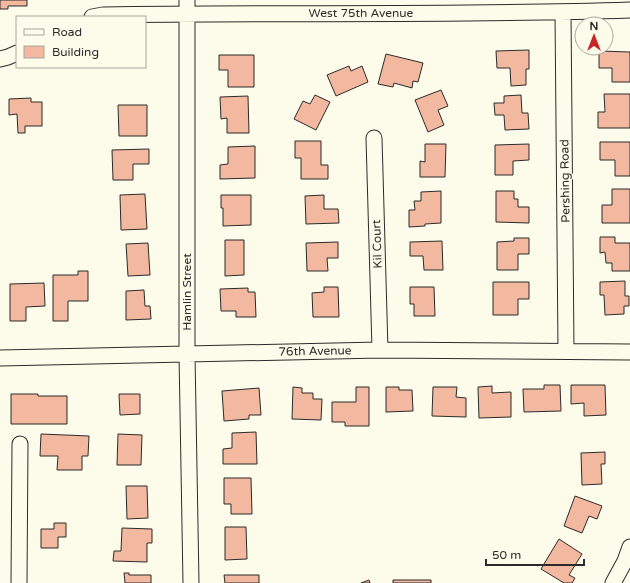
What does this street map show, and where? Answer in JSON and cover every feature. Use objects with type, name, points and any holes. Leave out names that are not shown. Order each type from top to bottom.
[{"type":"street","name":"West 75th Avenue","points":[[98,16],[187,7],[555,8],[630,10]]},
{"type":"street","name":"Hamlin Street","points":[[187,7],[187,354],[191,583]]},
{"type":"street","name":"Pershing Road","points":[[555,8],[566,350]]},
{"type":"street","points":[[0,59],[16,53]]},
{"type":"street","name":"Kil Court","points":[[374,138],[380,350]]},
{"type":"street","name":"76th Avenue","points":[[0,358],[380,350],[566,350],[630,352]]},
{"type":"street","points":[[19,583],[20,444]]},
{"type":"street","points":[[613,583],[625,561],[630,547]]},
{"type":"building","points":[[0,0],[27,0],[27,6],[8,6],[8,9],[0,9]]},
{"type":"building","points":[[529,50],[529,69],[526,69],[526,85],[511,86],[510,68],[497,68],[496,51]]},
{"type":"building","points":[[614,51],[630,52],[630,82],[612,82],[612,68],[599,68],[599,56],[614,56]]},
{"type":"building","points":[[386,54],[423,63],[418,82],[413,81],[412,88],[394,83],[393,87],[378,84]]},
{"type":"building","points":[[219,55],[254,55],[254,87],[228,87],[228,70],[219,70]]},
{"type":"building","points":[[349,66],[351,71],[362,66],[368,82],[336,96],[327,75]]},
{"type":"building","points":[[441,90],[448,106],[438,110],[444,125],[428,132],[415,100]]},
{"type":"building","points":[[604,94],[630,94],[630,128],[598,128],[598,112],[605,112]]},
{"type":"building","points":[[315,95],[330,102],[316,130],[294,119],[303,101],[310,104]]},
{"type":"building","points":[[521,95],[522,113],[528,113],[529,129],[505,130],[504,115],[495,115],[494,103],[504,103],[504,96]]},
{"type":"building","points":[[248,96],[249,133],[227,133],[227,118],[221,119],[220,97]]},
{"type":"building","points":[[31,98],[31,102],[42,102],[42,126],[25,126],[25,133],[18,133],[17,114],[9,115],[9,99]]},
{"type":"building","points":[[118,105],[147,105],[147,136],[119,136]]},
{"type":"building","points":[[295,141],[321,141],[321,165],[328,165],[328,179],[301,179],[301,158],[295,158]]},
{"type":"building","points":[[600,142],[630,142],[630,176],[615,176],[615,160],[600,160]]},
{"type":"building","points":[[425,144],[446,144],[445,177],[420,177],[420,161],[425,162]]},
{"type":"building","points":[[529,144],[529,160],[513,161],[513,175],[495,175],[495,145]]},
{"type":"building","points":[[255,146],[255,178],[220,179],[220,165],[228,164],[228,147]]},
{"type":"building","points":[[149,149],[149,164],[133,164],[133,180],[113,180],[112,150]]},
{"type":"building","points":[[612,189],[630,189],[630,223],[602,223],[602,205],[612,205]]},
{"type":"building","points":[[441,191],[441,223],[409,227],[409,210],[415,210],[414,201],[421,201],[421,192]]},
{"type":"building","points":[[496,191],[514,191],[514,199],[518,199],[518,207],[529,207],[529,223],[496,222]]},
{"type":"building","points":[[145,194],[147,229],[121,230],[120,195]]},
{"type":"building","points":[[221,195],[251,195],[251,225],[223,226]]},
{"type":"building","points":[[324,195],[324,209],[338,209],[339,223],[306,224],[305,196]]},
{"type":"building","points":[[600,237],[615,237],[615,243],[630,243],[630,271],[612,271],[612,263],[606,263],[605,252],[600,253]]},
{"type":"building","points":[[514,238],[529,238],[529,254],[518,254],[518,270],[497,270],[497,242],[514,241]]},
{"type":"building","points":[[225,240],[244,240],[244,275],[225,276]]},
{"type":"building","points":[[442,241],[443,270],[424,270],[423,256],[410,256],[410,242]]},
{"type":"building","points":[[338,242],[338,258],[327,258],[328,271],[307,271],[306,243]]},
{"type":"building","points":[[148,243],[150,275],[128,276],[126,244]]},
{"type":"building","points":[[78,271],[88,271],[88,301],[68,301],[68,321],[53,321],[53,275],[78,275]]},
{"type":"building","points":[[625,281],[625,296],[629,296],[629,306],[624,306],[624,314],[605,315],[604,295],[600,295],[600,282]]},
{"type":"building","points":[[493,282],[529,282],[529,299],[518,299],[518,315],[493,315]]},
{"type":"building","points":[[44,283],[45,306],[26,307],[26,321],[10,321],[10,284]]},
{"type":"building","points":[[324,287],[338,287],[339,317],[313,317],[312,293],[324,292]]},
{"type":"building","points":[[410,287],[434,287],[435,316],[414,316],[414,304],[410,304]]},
{"type":"building","points":[[248,288],[248,292],[255,292],[256,317],[236,317],[236,311],[221,311],[220,289]]},
{"type":"building","points":[[144,290],[145,306],[150,306],[151,319],[126,320],[126,291]]},
{"type":"building","points":[[544,385],[560,385],[561,411],[524,412],[523,389],[544,389]]},
{"type":"building","points":[[571,385],[605,385],[606,415],[584,416],[584,403],[571,404]]},
{"type":"building","points":[[492,386],[492,393],[511,392],[511,417],[479,418],[478,387]]},
{"type":"building","points":[[293,387],[302,388],[302,393],[313,393],[313,399],[322,399],[321,420],[292,419]]},
{"type":"building","points":[[356,387],[369,387],[369,426],[345,426],[345,422],[332,422],[332,402],[356,402]]},
{"type":"building","points":[[386,387],[399,387],[399,390],[412,390],[413,411],[386,412]]},
{"type":"building","points":[[433,387],[457,387],[456,397],[466,398],[466,417],[432,416]]},
{"type":"building","points":[[259,388],[261,415],[249,415],[249,419],[224,421],[222,391]]},
{"type":"building","points":[[11,394],[67,396],[67,424],[11,424]]},
{"type":"building","points":[[119,394],[140,394],[140,414],[120,415]]},
{"type":"building","points":[[256,432],[257,464],[223,464],[223,449],[232,448],[232,433]]},
{"type":"building","points":[[41,434],[89,436],[88,456],[82,456],[82,470],[57,470],[58,456],[40,456]]},
{"type":"building","points":[[118,434],[142,435],[141,465],[117,465]]},
{"type":"building","points":[[605,452],[605,464],[601,464],[602,484],[582,485],[581,453]]},
{"type":"building","points":[[224,478],[251,478],[252,514],[231,514],[231,504],[224,504]]},
{"type":"building","points":[[126,486],[147,486],[148,518],[127,519]]},
{"type":"building","points":[[575,496],[602,506],[597,519],[589,516],[582,533],[564,526]]},
{"type":"building","points":[[54,523],[66,523],[66,537],[58,537],[58,548],[41,548],[41,529],[54,529]]},
{"type":"building","points":[[225,527],[246,527],[247,559],[225,560]]},
{"type":"building","points":[[122,528],[152,529],[152,543],[147,543],[147,562],[113,561],[114,551],[121,551]]},
{"type":"building","points":[[559,539],[582,554],[569,575],[575,578],[572,583],[564,583],[541,569]]},
{"type":"building","points":[[124,573],[129,573],[129,575],[151,575],[151,583],[125,583]]},
{"type":"building","points":[[224,575],[259,575],[259,583],[225,583]]},
{"type":"building","points":[[369,580],[370,583],[361,583]]},
{"type":"building","points":[[393,580],[431,580],[431,583],[393,583]]}]
